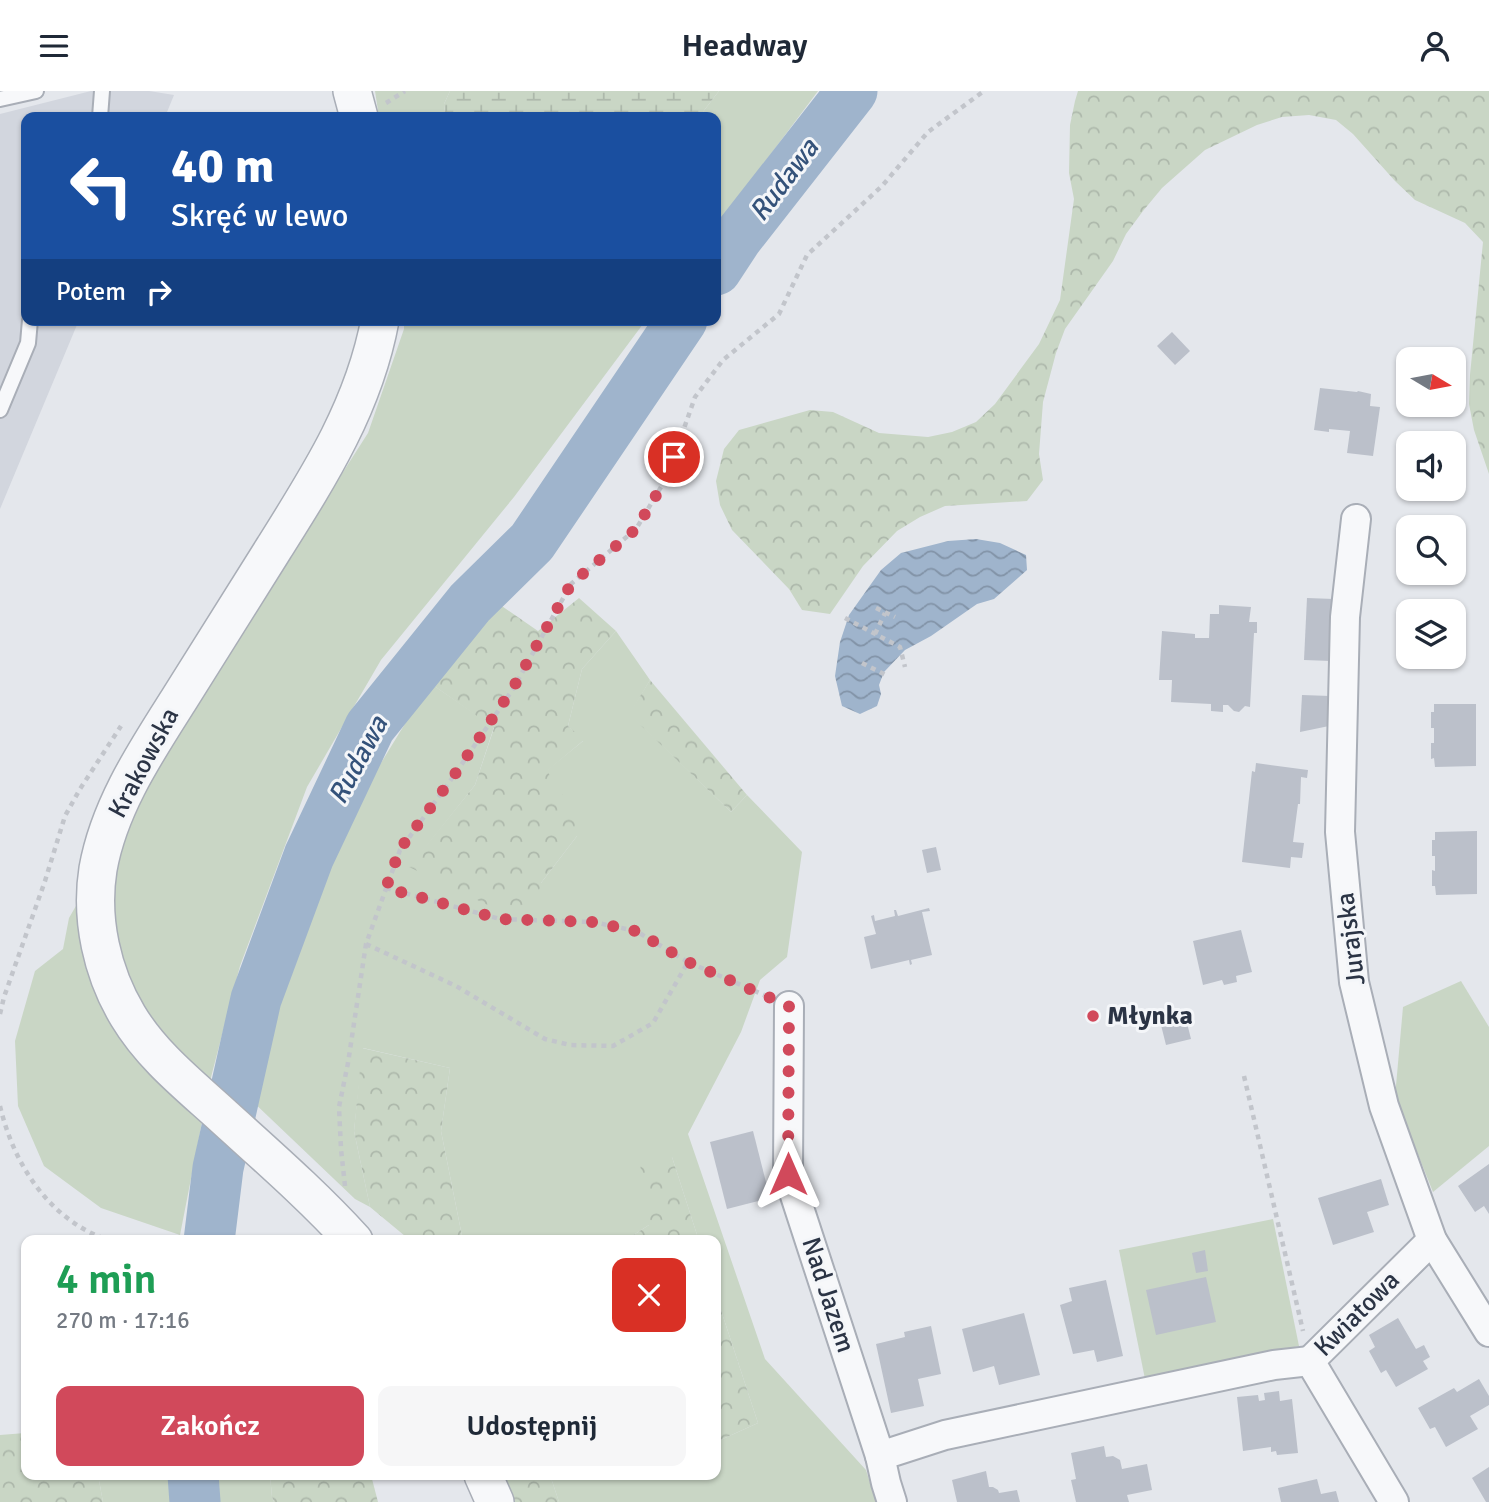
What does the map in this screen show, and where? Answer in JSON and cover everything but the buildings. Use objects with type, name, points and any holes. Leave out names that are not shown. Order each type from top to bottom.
[{"type":"street","points":[[352,91],[358,112]]},
{"type":"street","name":"Krakowska","points":[[344,1230],[161,1058],[137,1030],[113,988],[103,957],[97,927],[96,892],[106,840],[119,803],[141,761],[306,497],[345,429],[367,375],[379,326]]},
{"type":"street","name":"Jurajska","points":[[1356,519],[1345,617],[1340,832],[1354,982],[1384,1106],[1432,1240],[1489,1332]]},
{"type":"street","name":"Nad Jazem","points":[[789,1006],[788,1174],[880,1456],[892,1502]]},
{"type":"street","name":"Kwiatowa","points":[[1394,1502],[1310,1361],[1432,1240]]},
{"type":"street","points":[[880,1456],[945,1435],[1274,1365],[1310,1361]]},
{"type":"street","points":[[485,1480],[495,1502]]},
{"type":"lane","points":[[0,99],[36,91]]},
{"type":"lane","points":[[100,112],[102,91]]},
{"type":"lane","points":[[0,410],[27,343],[29,326]]},
{"type":"path","points":[[344,1230],[346,1193],[339,1107],[366,944],[400,849],[513,688],[571,584],[636,529],[667,477],[695,397],[723,360],[779,314],[807,254],[882,187],[928,132],[984,91]]},
{"type":"path","points":[[876,608],[895,617]]},
{"type":"path","points":[[875,634],[886,613]]},
{"type":"path","points":[[845,618],[900,647],[905,667]]},
{"type":"path","points":[[862,663],[886,675]]},
{"type":"path","points":[[386,888],[500,919],[593,922],[636,931],[688,962],[789,1006]]},
{"type":"path","points":[[366,944],[456,986],[545,1038],[570,1045],[613,1046],[653,1023],[688,962]]},
{"type":"path","points":[[0,1014],[4,997]]},
{"type":"path","points":[[1244,1076],[1310,1361]]},
{"type":"path","points":[[0,1106],[18,1157],[28,1175],[48,1202],[66,1219],[95,1235]]},
{"type":"shaded area","points":[[91,91],[149,91],[174,95],[167,112],[21,112],[21,326],[76,326],[0,509],[0,114]]},
{"type":"green space","points":[[375,91],[450,91],[444,104],[445,112],[378,112]]},
{"type":"green space","points":[[450,91],[719,91],[703,112],[445,112],[444,104]]},
{"type":"green space","points":[[719,91],[818,91],[721,220],[721,112],[703,112]]},
{"type":"green space","points":[[1078,91],[1489,91],[1489,474],[1474,430],[1469,404],[1483,242],[1465,223],[1415,200],[1353,134],[1336,120],[1309,115],[1282,117],[1257,125],[1205,150],[1162,188],[1126,234],[1113,261],[1065,329],[1056,353],[1043,402],[1039,454],[1043,480],[1027,501],[945,506],[920,517],[897,531],[863,566],[830,614],[802,610],[789,589],[732,530],[720,505],[716,481],[724,449],[739,430],[810,410],[833,412],[879,433],[928,437],[952,432],[976,422],[995,404],[1039,344],[1060,300],[1074,199],[1069,173],[1070,125]]},
{"type":"green space","points":[[404,326],[642,326],[514,497],[381,660],[307,787],[240,966],[210,1081],[180,1235],[101,1208],[44,1166],[18,1106],[15,1041],[35,971],[63,949],[69,918],[173,738],[368,433]]},
{"type":"green space","points":[[579,598],[616,631],[582,669],[568,726],[584,740],[547,771],[578,818],[577,836],[541,883],[536,906],[498,910],[409,867],[475,785],[494,728],[430,683],[496,602],[538,631]]},
{"type":"green space","points":[[616,631],[650,680],[630,714],[731,812],[747,795],[802,852],[787,957],[760,980],[741,1032],[688,1134],[765,1359],[866,1470],[876,1502],[559,1502],[552,1480],[721,1480],[721,1440],[758,1423],[721,1310],[721,1235],[697,1235],[672,1157],[649,1225],[633,1235],[462,1235],[441,1131],[450,1068],[363,1048],[354,1131],[370,1207],[355,1199],[246,1095],[285,963],[335,838],[430,683],[494,727],[475,785],[410,867],[541,883],[577,836],[546,771],[583,741],[568,726],[582,669]]},
{"type":"green space","points":[[650,680],[747,795],[731,812],[629,714]]},
{"type":"green space","points":[[1461,981],[1489,1027],[1489,1146],[1433,1192],[1395,1097],[1403,1007]]},
{"type":"green space","points":[[362,1048],[450,1068],[441,1131],[462,1235],[404,1235],[370,1207],[354,1131]]},
{"type":"green space","points":[[672,1157],[697,1235],[633,1235],[649,1225],[640,1164]]},
{"type":"green space","points":[[1273,1219],[1299,1346],[1145,1379],[1119,1250]]},
{"type":"green space","points":[[721,1310],[758,1423],[721,1440]]},
{"type":"green space","points":[[21,1433],[21,1480],[99,1480],[103,1502],[0,1502],[0,1435]]},
{"type":"green space","points":[[99,1480],[173,1480],[175,1502],[103,1502]]},
{"type":"green space","points":[[175,1480],[270,1480],[274,1502],[177,1502]]},
{"type":"green space","points":[[270,1480],[372,1480],[378,1502],[274,1502]]},
{"type":"green space","points":[[504,1480],[552,1480],[559,1502],[513,1502]]},
{"type":"water","points":[[976,539],[1000,543],[1026,555],[1027,570],[994,599],[977,604],[931,636],[905,650],[884,672],[879,685],[881,694],[877,706],[860,714],[842,706],[835,676],[840,642],[849,615],[881,570],[901,553],[948,541]]},
{"type":"waterway","name":"Rudawa","points":[[721,262],[852,91]]},
{"type":"waterway","name":"Rudawa","points":[[210,1235],[218,1168],[256,999],[309,856],[370,727],[470,603],[532,542],[678,326]]},
{"type":"waterway","name":"Rudawa","points":[[193,1480],[195,1502]]},
{"type":"place","name":"Młynka","points":[[1093,1016]]},
{"type":"route","points":[[674,457],[667,477],[636,529],[571,584],[513,688],[400,849],[386,888],[500,919],[593,922],[636,931],[688,962],[789,1006],[788,1174]]}]
